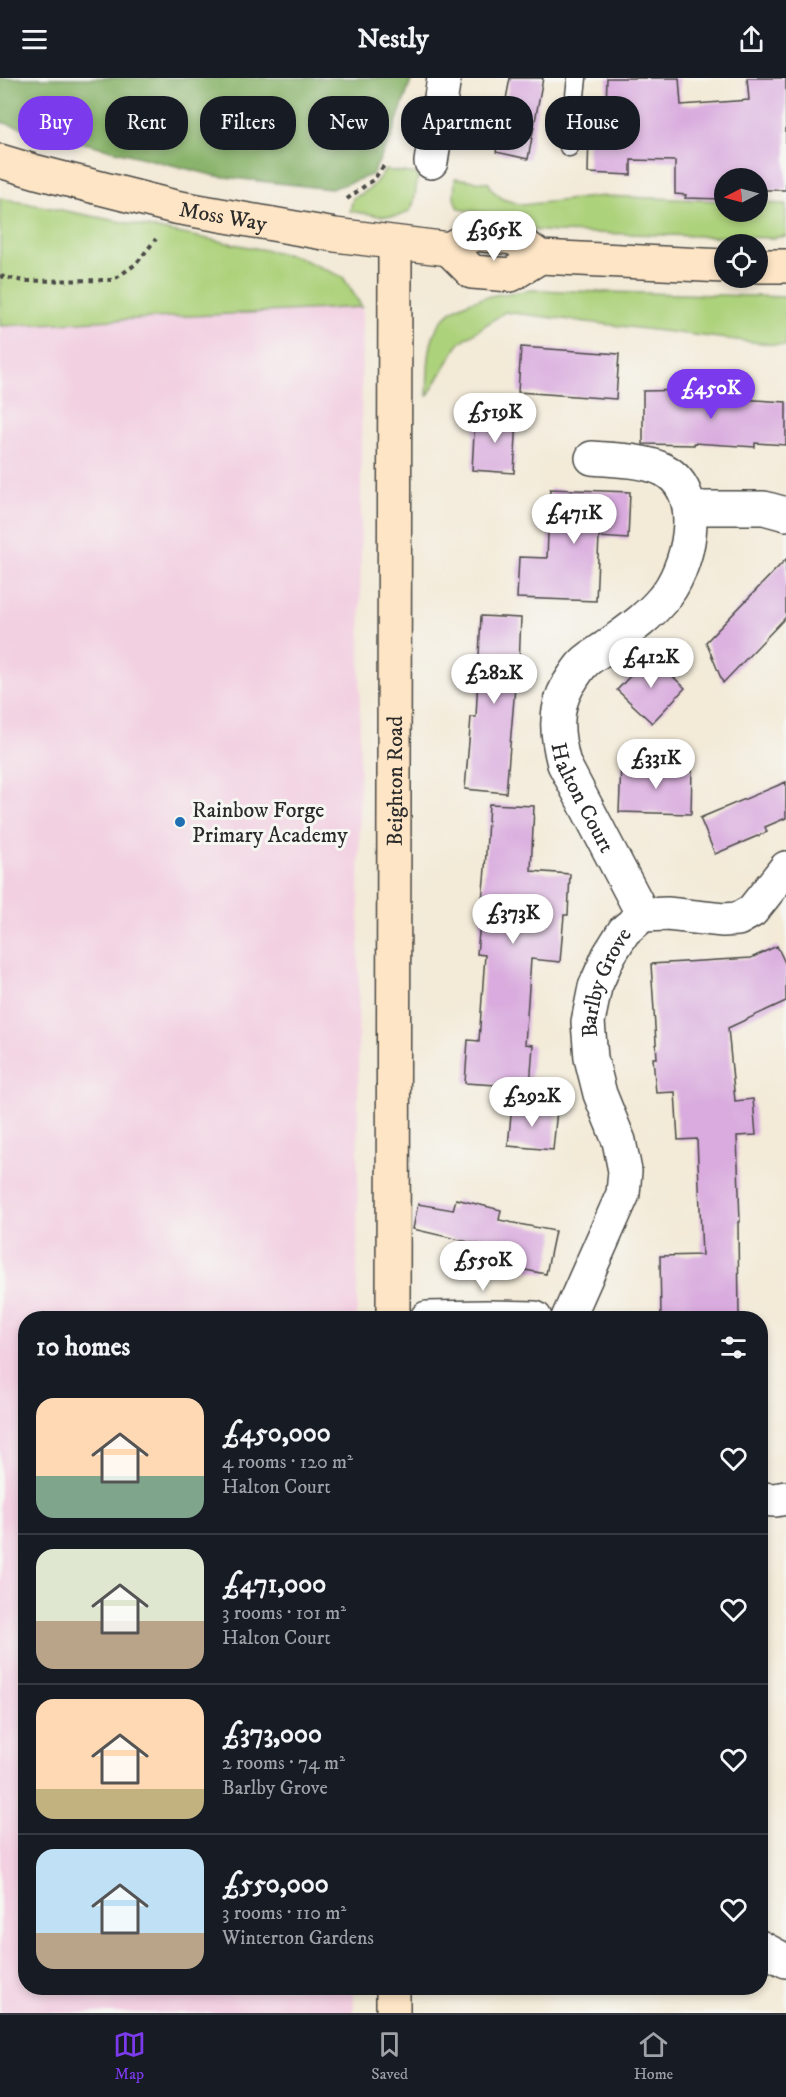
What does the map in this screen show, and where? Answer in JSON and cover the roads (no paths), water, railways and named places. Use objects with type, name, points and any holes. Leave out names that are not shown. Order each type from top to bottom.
[{"type":"street","points":[[430,162],[444,78]]},
{"type":"street","name":"Moss Way","points":[[0,161],[175,207],[335,235],[449,249],[475,234],[514,238],[540,257],[714,266]]},
{"type":"street","name":"Beighton Road","points":[[393,1311],[395,243]]},
{"type":"street","points":[[768,266],[786,266]]},
{"type":"street","points":[[592,459],[635,462],[664,470],[680,485],[690,508],[764,508],[786,514]]},
{"type":"street","name":"Halton Court","points":[[643,915],[564,764],[557,739],[558,712],[567,687],[582,665],[645,619],[673,587],[684,561],[690,508]]},
{"type":"street","name":"Barlby Grove","points":[[571,1311],[623,1194],[625,1171],[619,1142],[600,1094],[591,1058],[588,1022],[596,987],[609,955],[624,931],[643,915],[667,914],[723,920],[738,919],[752,911],[786,868]]},
{"type":"street","points":[[768,1500],[786,1498]]},
{"type":"street","points":[[768,1951],[786,1961]]},
{"type":"street","points":[[393,1995],[393,2013]]},
{"type":"lane","points":[[575,96],[577,78]]},
{"type":"place","name":"Rainbow Forge Primary Academy","points":[[180,822]]}]
